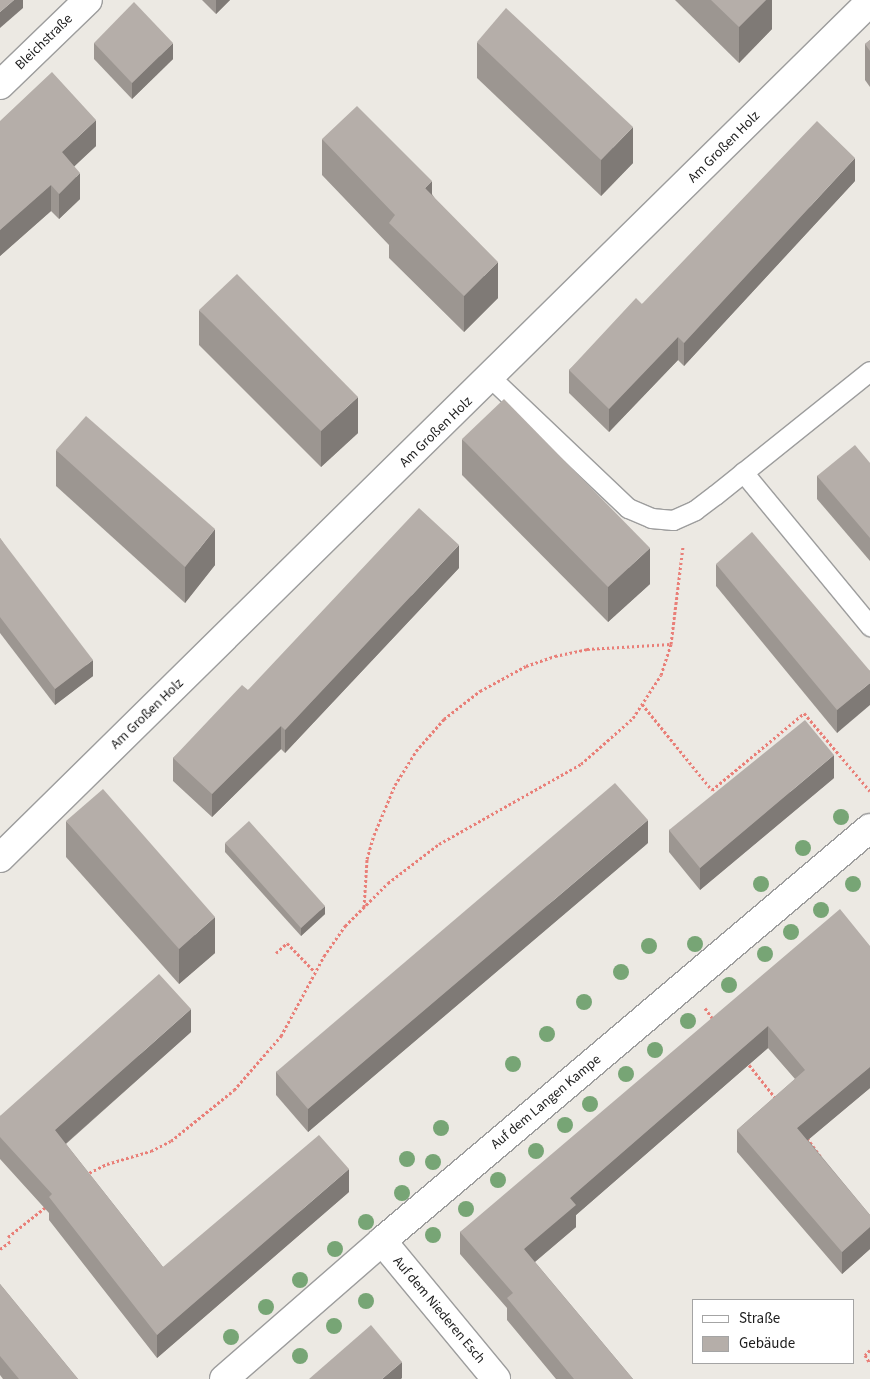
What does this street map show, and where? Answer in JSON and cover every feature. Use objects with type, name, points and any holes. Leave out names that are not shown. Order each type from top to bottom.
[{"type":"street","name":"Bleichstraße","points":[[0,84],[85,1]]},
{"type":"street","name":"Am Großen Holz","points":[[0,858],[491,378],[870,2]]},
{"type":"street","name":"Auf dem Langen Kampe","points":[[224,1379],[382,1241],[868,833]]},
{"type":"street","name":"Auf dem Niederen Esch","points":[[382,1241],[496,1379]]},
{"type":"lane","points":[[491,378],[628,508],[650,518],[673,520],[686,514],[742,472],[870,371]]},
{"type":"lane","points":[[742,472],[870,626]]},
{"type":"path","points":[[82,1177],[107,1164],[151,1151],[170,1141],[234,1090],[281,1036],[315,972],[345,926],[388,883],[439,844],[581,764],[633,718],[661,675],[671,644],[686,514]]},
{"type":"path","points":[[364,908],[367,859],[374,835],[395,785],[416,751],[444,719],[480,691],[526,666],[555,656],[587,649],[671,644]]},
{"type":"path","points":[[642,704],[712,790],[804,713],[870,791]]},
{"type":"path","points":[[276,954],[288,943],[315,972]]},
{"type":"path","points":[[686,984],[716,1023]]},
{"type":"path","points":[[741,1054],[778,1101]]},
{"type":"path","points":[[802,1133],[827,1164]]},
{"type":"path","points":[[8,1237],[52,1201]]},
{"type":"path","points":[[0,1249],[12,1241]]},
{"type":"path","points":[[870,1350],[865,1355],[870,1363]]},
{"type":"building","points":[[0,0],[14,0],[0,12]]},
{"type":"building","points":[[711,0],[766,0],[739,27]]},
{"type":"building","points":[[134,2],[173,43],[132,83],[94,43]]},
{"type":"building","points":[[506,8],[633,127],[601,160],[477,42]]},
{"type":"building","points":[[870,40],[870,51],[865,44]]},
{"type":"building","points":[[52,72],[96,120],[62,152],[80,173],[59,194],[51,185],[0,230],[0,121]]},
{"type":"building","points":[[357,106],[432,181],[425,188],[498,262],[464,296],[389,223],[395,215],[322,139]]},
{"type":"building","points":[[817,121],[855,158],[684,343],[678,337],[609,409],[569,370],[636,298],[642,304]]},
{"type":"building","points":[[237,274],[358,397],[321,431],[199,310]]},
{"type":"building","points":[[504,399],[650,548],[608,587],[462,439]]},
{"type":"building","points":[[86,416],[215,529],[185,567],[56,450]]},
{"type":"building","points":[[855,445],[870,463],[870,538],[817,476]]},
{"type":"building","points":[[419,508],[459,545],[285,730],[281,726],[212,794],[173,758],[242,685],[248,690]]},
{"type":"building","points":[[752,532],[870,671],[870,683],[837,710],[716,564]]},
{"type":"building","points":[[0,538],[93,660],[55,689],[0,617]]},
{"type":"building","points":[[805,720],[834,755],[700,868],[669,830]]},
{"type":"building","points":[[615,783],[648,820],[308,1109],[276,1072]]},
{"type":"building","points":[[103,789],[215,917],[179,949],[66,821]]},
{"type":"building","points":[[249,821],[325,906],[301,928],[225,843]]},
{"type":"building","points":[[840,909],[870,946],[870,1067],[797,1128],[870,1215],[870,1227],[842,1252],[737,1130],[805,1070],[768,1026],[570,1198],[576,1205],[524,1249],[633,1379],[574,1379],[507,1298],[513,1293],[460,1232]]},
{"type":"building","points":[[159,974],[191,1009],[55,1130],[163,1267],[319,1135],[349,1169],[157,1335],[49,1197],[52,1194],[0,1137],[0,1116]]},
{"type":"building","points":[[0,1284],[78,1379],[19,1379],[0,1356]]},
{"type":"building","points":[[371,1325],[402,1362],[382,1379],[309,1379]]}]
